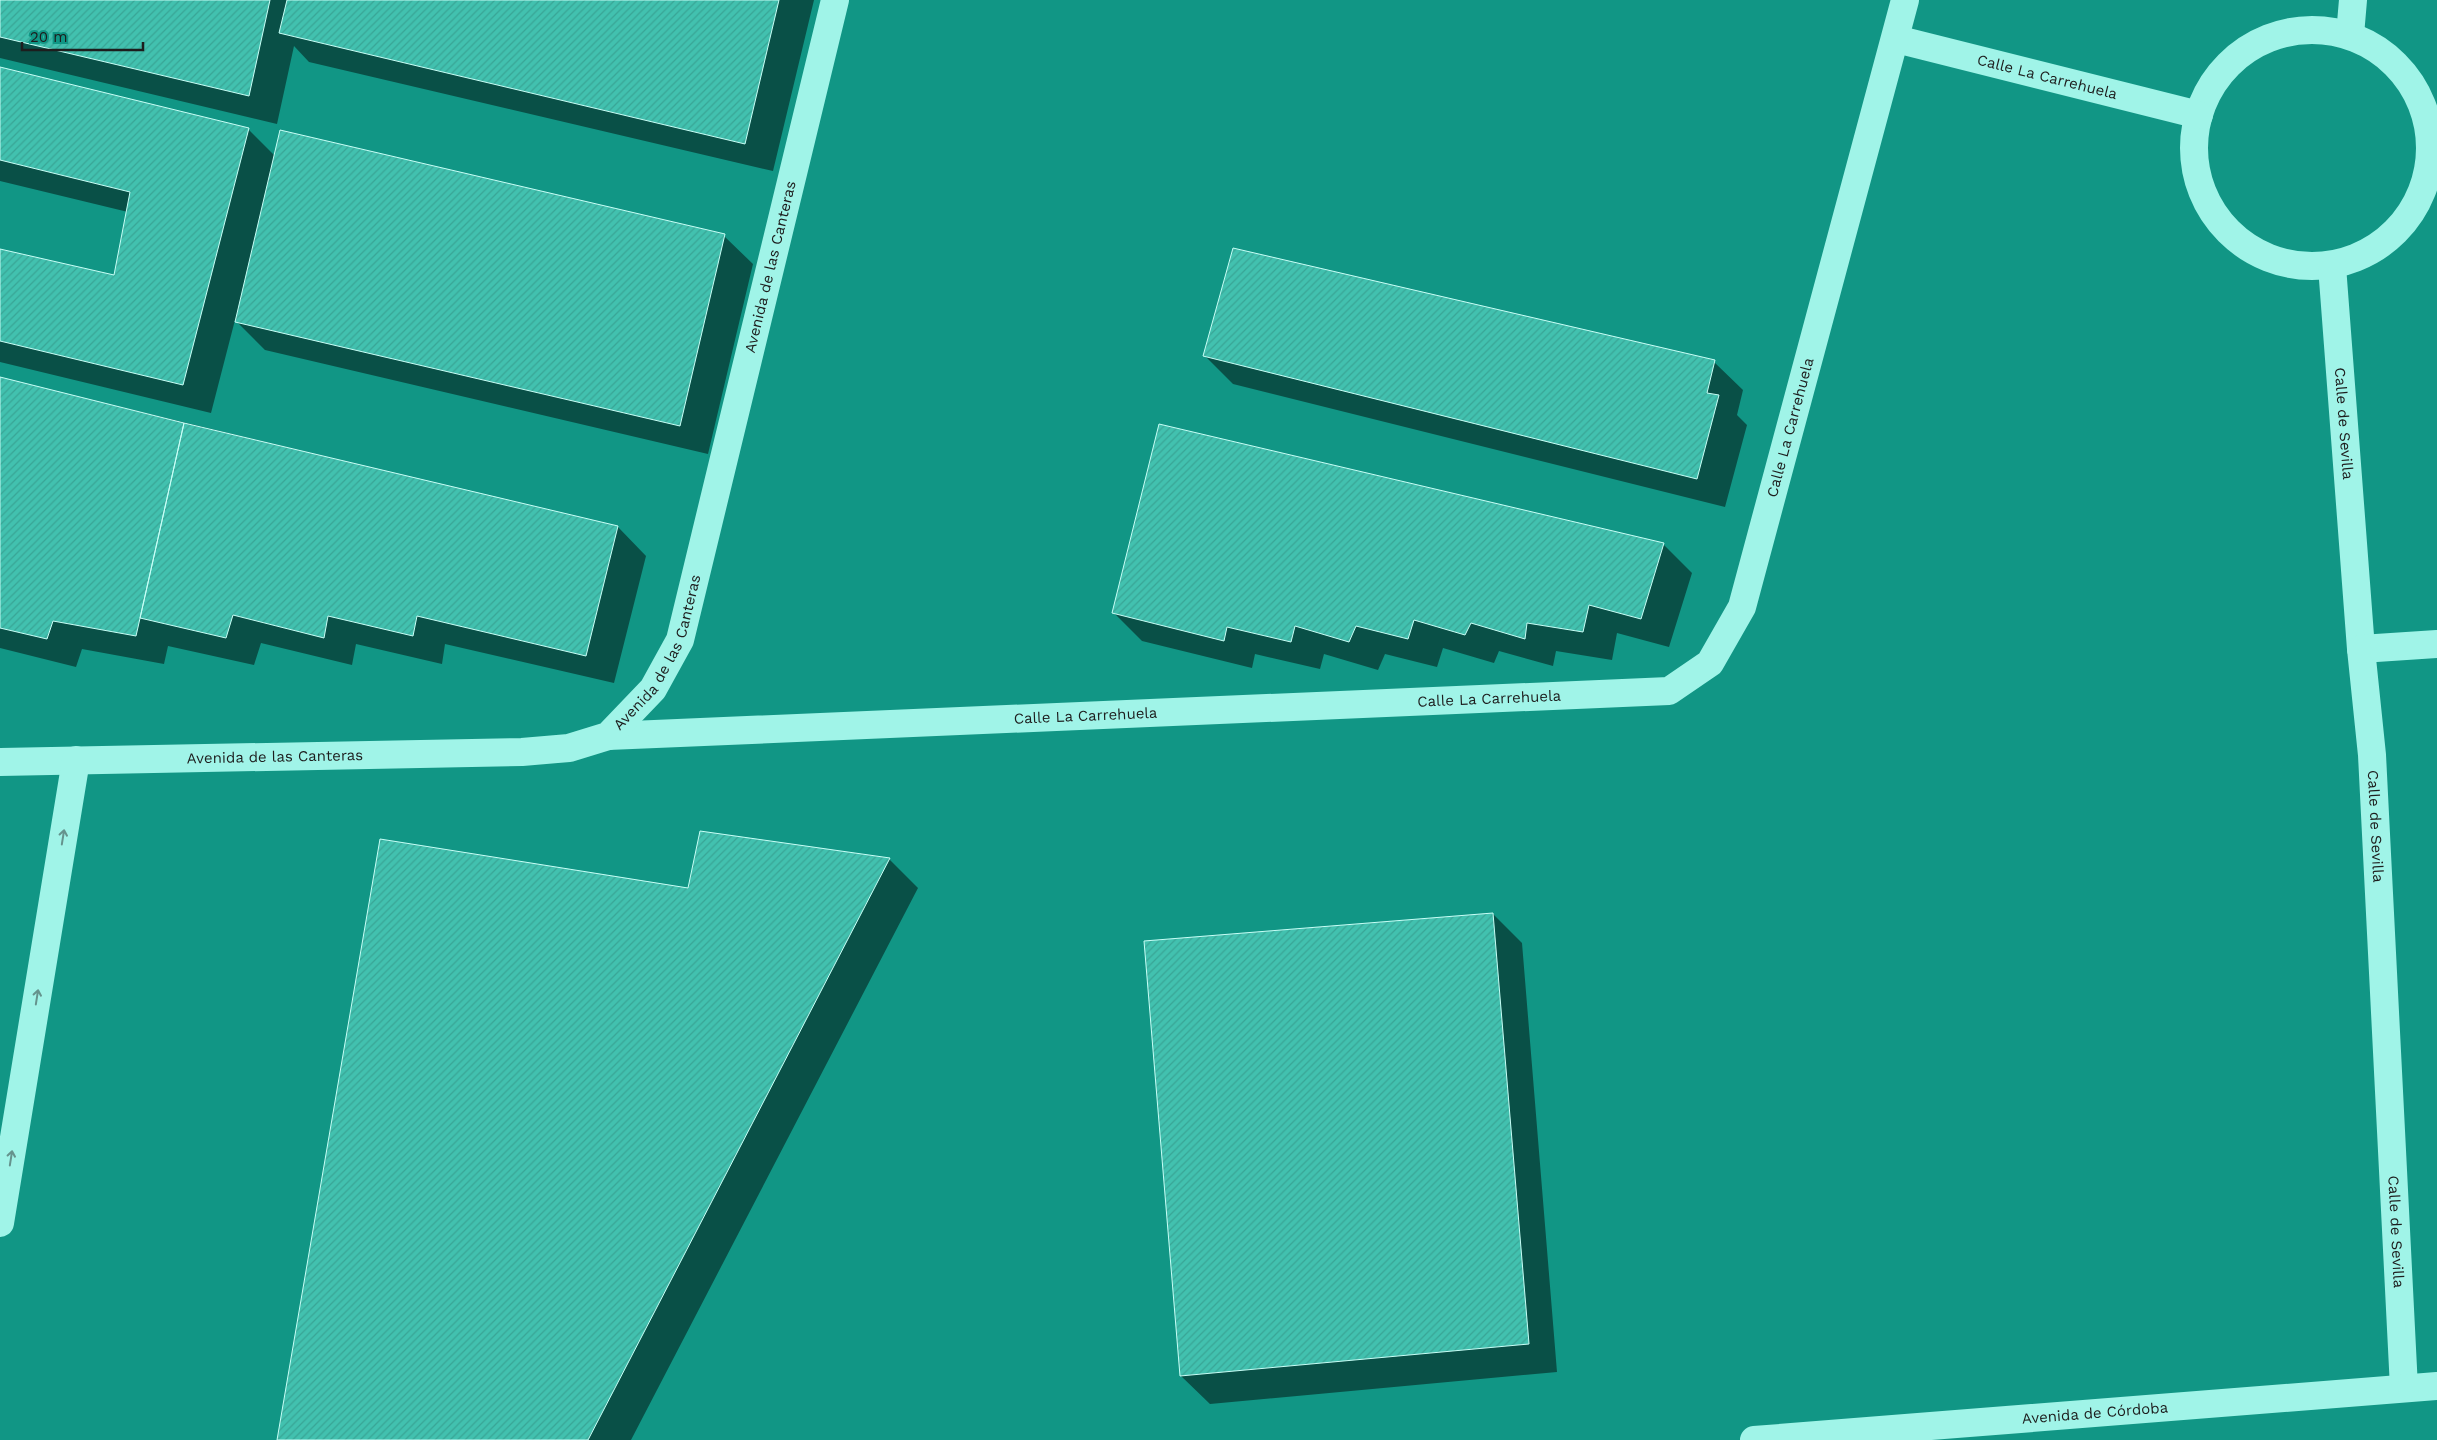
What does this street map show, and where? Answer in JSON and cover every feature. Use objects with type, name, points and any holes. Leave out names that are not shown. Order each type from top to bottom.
[{"type":"street","name":"Avenida de las Canteras","points":[[0,762],[522,752],[569,748],[608,736],[653,689],[680,640],[835,0]]},
{"type":"street","name":"Calle La Carrehuela","points":[[608,736],[1669,691],[1710,663],[1742,607],[1905,0]]},
{"type":"street","points":[[2350,35],[2353,0]]},
{"type":"street","points":[[2314,28],[2350,35],[2384,53],[2411,82],[2428,118],[2431,157],[2422,195],[2400,229],[2369,253],[2332,266],[2296,267],[2262,256],[2232,237],[2210,210],[2197,177],[2193,141],[2199,115],[2219,75],[2245,50],[2278,34],[2314,28]]},
{"type":"street","name":"Calle La Carrehuela","points":[[1896,38],[2199,115]]},
{"type":"street","name":"Calle de Sevilla","points":[[2332,266],[2361,649],[2372,755],[2404,1388]]},
{"type":"street","points":[[2361,649],[2437,644]]},
{"type":"street","points":[[0,1223],[76,760]]},
{"type":"street","name":"Avenida de Córdoba","points":[[1754,1440],[2437,1386]]},
{"type":"building","points":[[0,0],[270,0],[249,96],[0,37]]},
{"type":"building","points":[[287,0],[779,0],[745,144],[279,33]]},
{"type":"building","points":[[0,67],[249,128],[183,385],[0,341],[0,249],[114,275],[130,192],[0,160]]},
{"type":"building","points":[[280,130],[725,234],[680,426],[235,322]]},
{"type":"building","points":[[1233,248],[1715,360],[1707,393],[1719,395],[1697,479],[1203,356]]},
{"type":"building","points":[[0,377],[184,423],[136,636],[53,621],[47,639],[0,628]]},
{"type":"building","points":[[184,423],[618,526],[586,656],[417,616],[413,636],[328,616],[324,638],[233,615],[226,638],[140,618]]},
{"type":"building","points":[[1159,424],[1664,543],[1641,619],[1589,605],[1583,632],[1527,623],[1525,639],[1471,623],[1465,635],[1414,620],[1408,639],[1356,626],[1349,642],[1295,626],[1291,642],[1227,627],[1224,641],[1112,613]]},
{"type":"building","points":[[700,831],[890,858],[588,1440],[277,1440],[380,839],[688,888]]},
{"type":"building","points":[[1493,913],[1529,1344],[1180,1376],[1144,941]]}]
